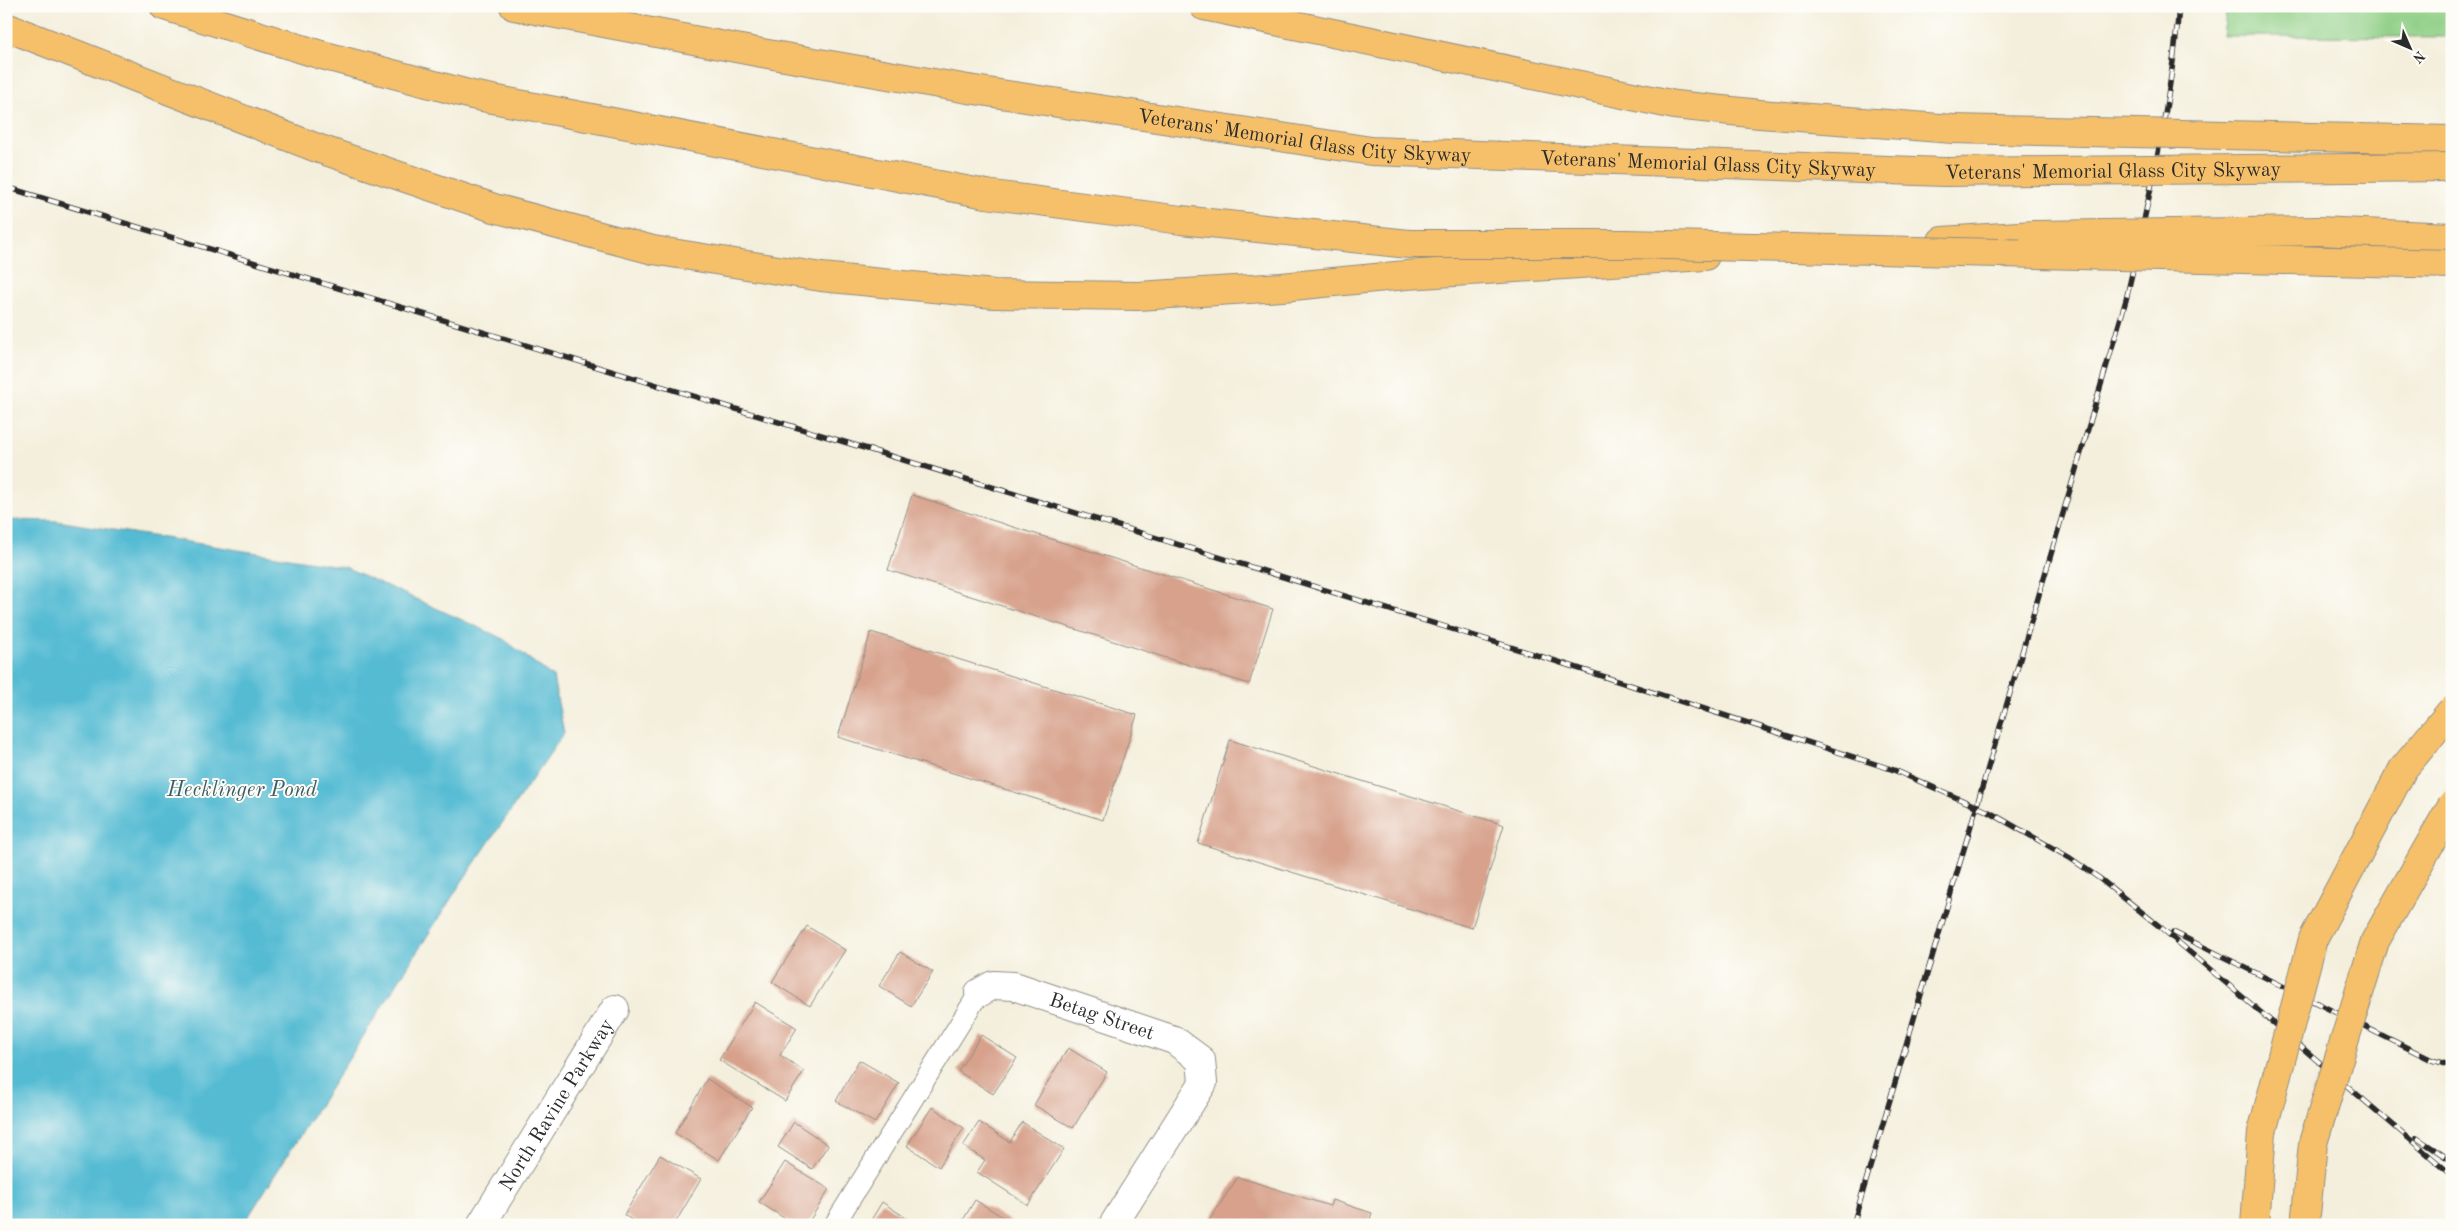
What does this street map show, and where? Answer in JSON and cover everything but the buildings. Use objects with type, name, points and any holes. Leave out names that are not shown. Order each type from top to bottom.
[{"type":"highway","points":[[164,6],[318,54],[472,95],[986,194],[1181,220],[1409,244],[1626,244],[2452,264]]},
{"type":"highway","name":"Veterans' Memorial Glass City Skyway","points":[[514,6],[762,53],[968,89],[1371,151],[1944,172],[2452,167]]},
{"type":"highway","points":[[1204,6],[1675,105],[1760,114],[1953,128],[2452,140]]},
{"type":"highway","points":[[6,28],[60,47],[317,148],[494,208],[653,250],[821,277],[994,294],[1138,296],[1282,287],[1406,276],[2034,235],[2318,231],[2452,237]]},
{"type":"highway","points":[[2255,1225],[2262,1132],[2313,939],[2403,769],[2452,710]]},
{"type":"highway","points":[[2305,1225],[2312,1143],[2375,941],[2452,805]]},
{"type":"street","name":"Betag Street","points":[[979,993],[993,985],[1014,986],[1174,1040],[1200,1060],[1203,1083],[1113,1225]]},
{"type":"street","name":"North Ravine Parkway","points":[[481,1225],[615,1009]]},
{"type":"lane","points":[[834,1225],[979,993]]},
{"type":"green space","points":[[2227,6],[2452,6],[2452,37],[2223,36]]},
{"type":"water","name":"Hecklinger Pond","points":[[6,520],[57,521],[345,567],[502,638],[553,677],[564,733],[461,883],[243,1225],[6,1225]]},
{"type":"railway","points":[[1853,1225],[2126,300],[2165,117],[2179,6]]},
{"type":"railway","points":[[6,187],[943,472],[1546,658],[1894,770],[1989,812],[2070,858],[2099,878],[2159,926],[2452,1175]]},
{"type":"railway","points":[[2173,932],[2432,1060],[2452,1066]]},
{"type":"railway","points":[[2417,1138],[2452,1161]]}]
